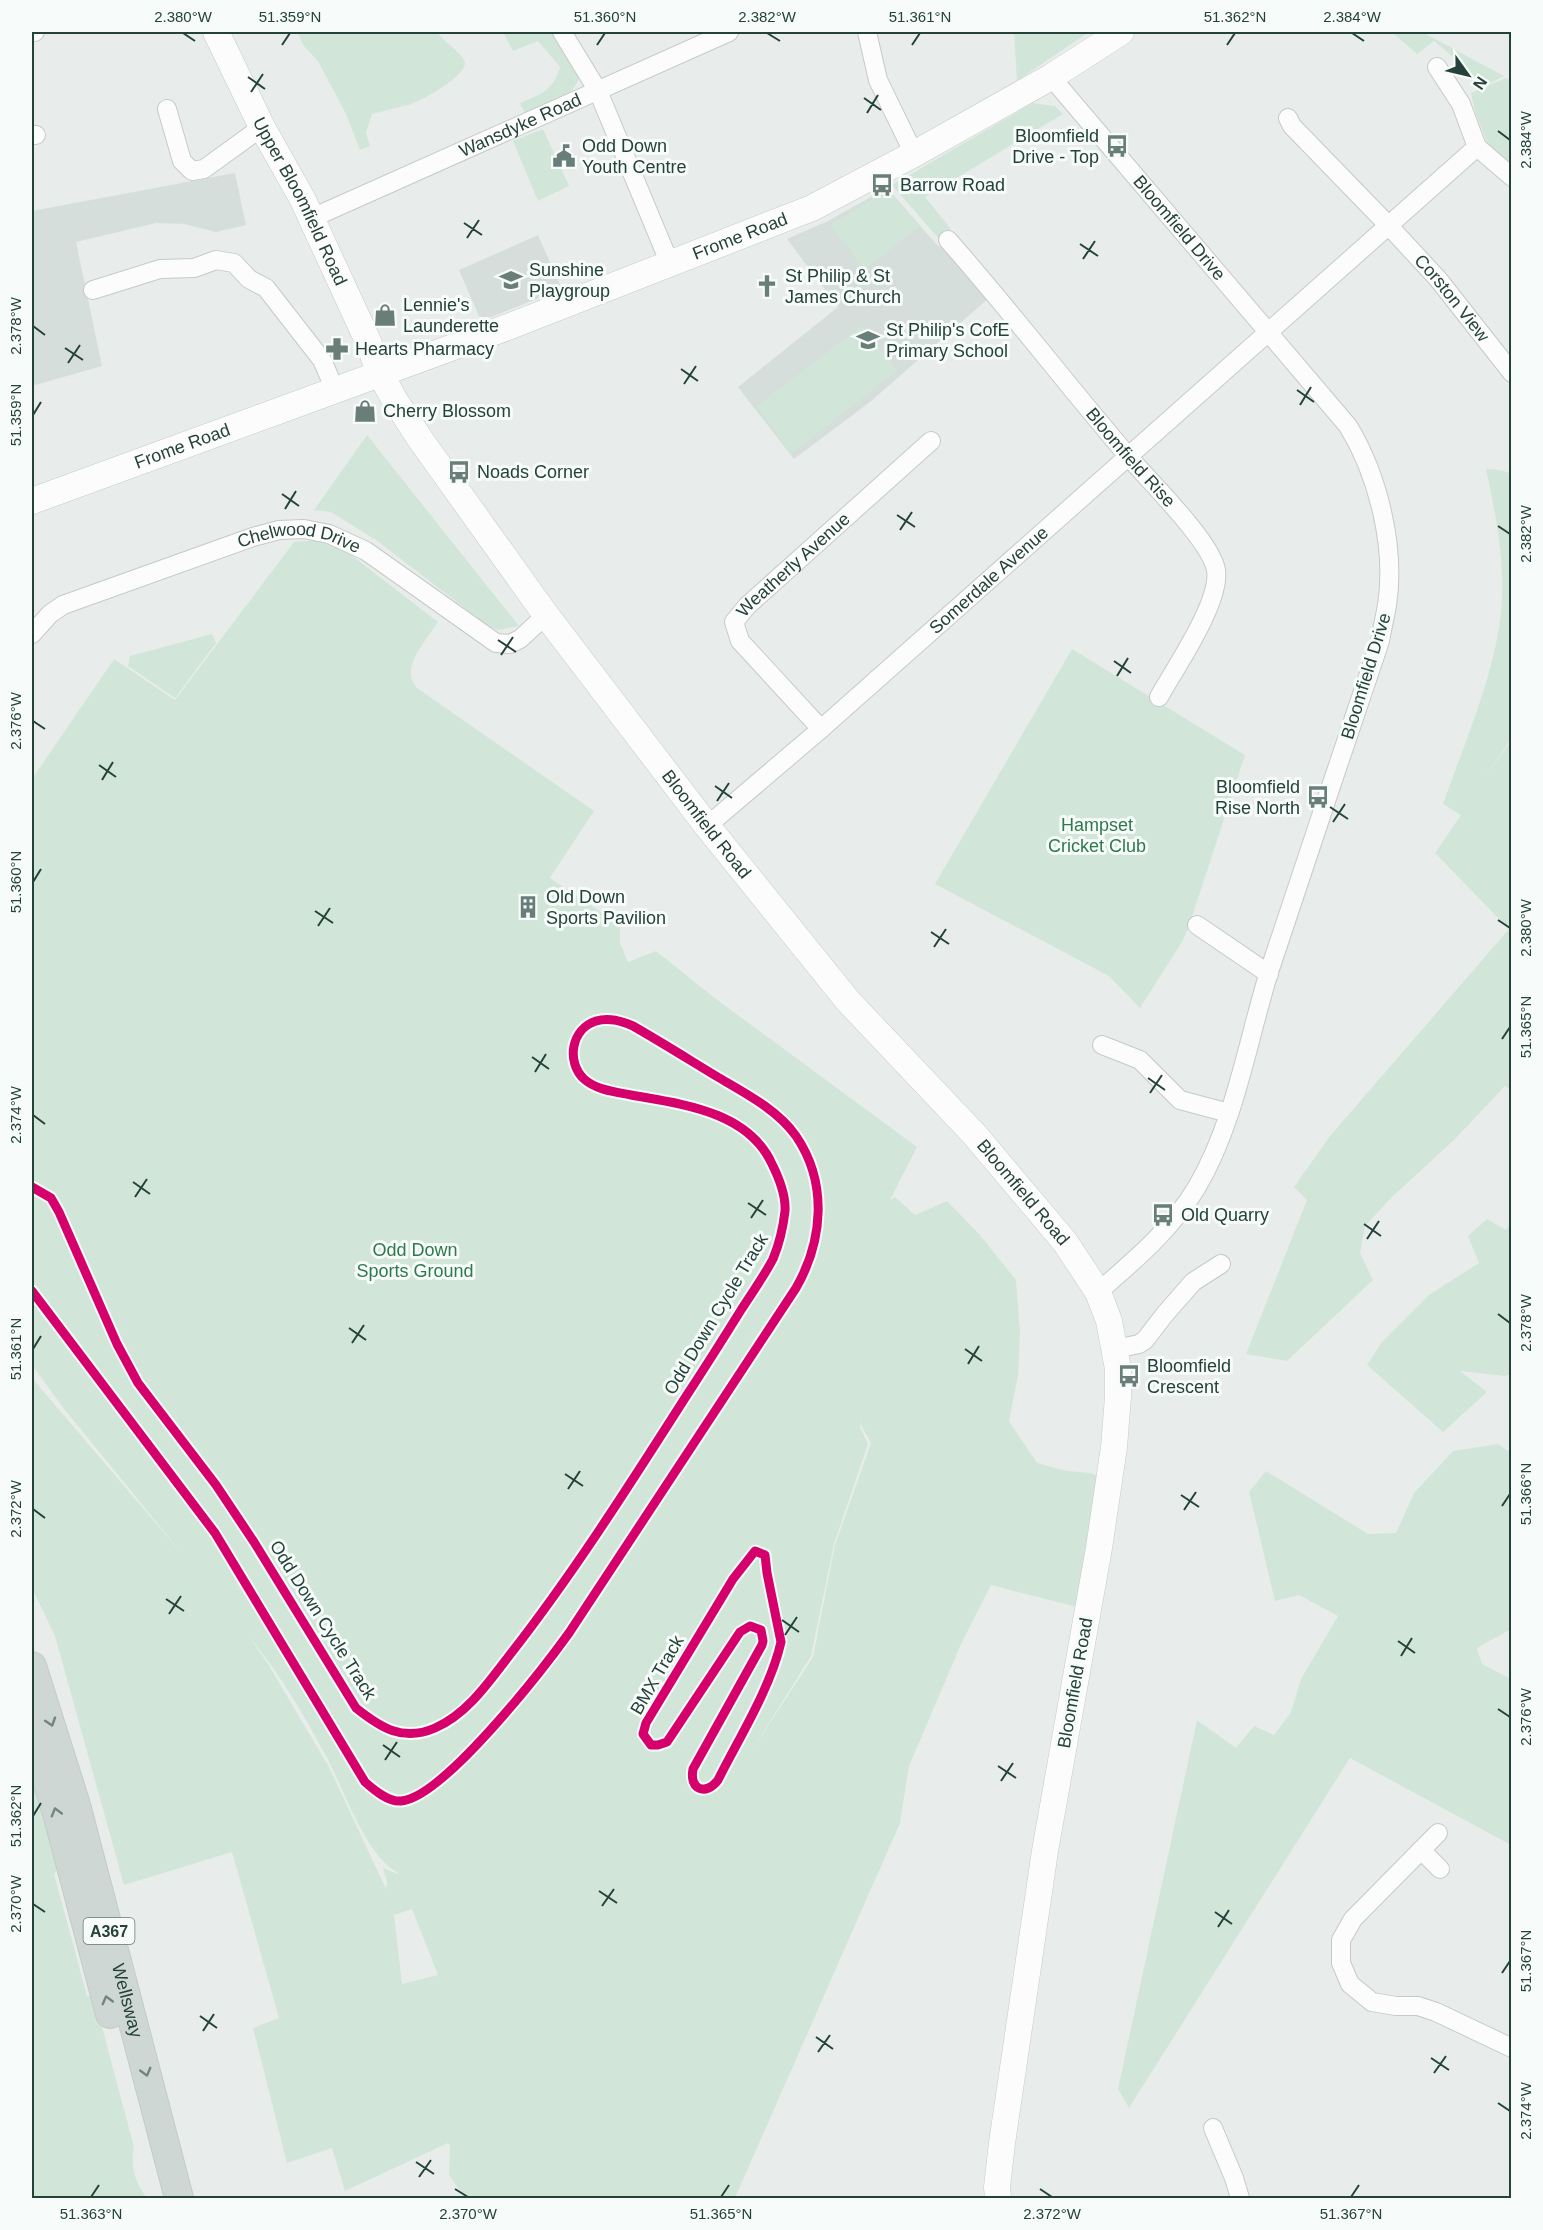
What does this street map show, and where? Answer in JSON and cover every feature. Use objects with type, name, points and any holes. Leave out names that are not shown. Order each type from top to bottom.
[{"type":"main road","name":"Wellsway","points":[[32,1666],[54,1768],[160,2199]]},
{"type":"main road","name":"Wellsway","points":[[32,1731],[54,1768],[179,2199]]},
{"type":"street","name":"Upper Bloomfield Road","points":[[216,32],[262,127],[312,218],[367,339],[380,374]]},
{"type":"street","points":[[562,32],[598,91],[670,264]]},
{"type":"street","name":"Wansdyke Road","points":[[312,218],[729,32]]},
{"type":"street","points":[[867,32],[878,80],[914,154]]},
{"type":"street","name":"Frome Road","points":[[32,501],[508,327],[812,208],[1052,77],[1120,32]]},
{"type":"street","points":[[1437,67],[1461,104],[1477,147],[1512,177]]},
{"type":"street","name":"Bloomfield Drive","points":[[1052,77],[1348,426],[1360,446],[1378,500],[1385,530],[1388,559],[1388,603],[1380,641],[1269,974],[1228,1113],[1211,1161],[1180,1213],[1157,1240],[1098,1292]]},
{"type":"street","points":[[167,110],[182,161],[192,171],[204,169],[262,127]]},
{"type":"street","name":"Corston View","points":[[1288,118],[1292,126],[1438,279],[1512,373]]},
{"type":"street","points":[[1269,332],[1477,147]]},
{"type":"street","name":"Bloomfield Rise","points":[[948,240],[997,295],[1128,456],[1207,546],[1216,570],[1215,588],[1207,611],[1159,697]]},
{"type":"street","points":[[93,290],[160,269],[194,268],[216,260],[234,263],[249,279],[266,288],[322,360],[335,390]]},
{"type":"street","name":"Somerdale Avenue","points":[[707,826],[821,729],[1269,332]]},
{"type":"street","name":"Bloomfield Road","points":[[380,374],[420,439],[546,615],[707,826],[848,1001],[974,1134],[1058,1233],[1098,1292],[1109,1322],[1116,1349],[1118,1397],[1114,1447],[1099,1548],[1045,1851],[1002,2143],[997,2187],[998,2199]]},
{"type":"street","name":"Weatherly Avenue","points":[[821,729],[740,641],[734,622],[747,606],[931,441]]},
{"type":"street","name":"Chelwood Drive","points":[[32,633],[50,614],[71,601],[253,537],[290,529],[318,531],[342,538],[366,551],[496,643],[510,644],[520,639],[546,615]]},
{"type":"street","points":[[1197,925],[1269,974]]},
{"type":"street","points":[[1102,1045],[1140,1060],[1180,1100],[1228,1113]]},
{"type":"street","points":[[1116,1349],[1139,1344],[1145,1340],[1193,1282],[1221,1264]]},
{"type":"street","points":[[1438,1833],[1353,1919],[1341,1940],[1341,1963],[1350,1984],[1372,2002],[1396,2006],[1418,2006],[1436,2012],[1512,2048]]},
{"type":"street","points":[[1420,1850],[1440,1869]]},
{"type":"street","points":[[1213,2128],[1234,2178],[1240,2199]]},
{"type":"shaded area","points":[[235,173],[246,225],[216,232],[184,224],[156,223],[76,242],[102,366],[32,386],[32,211]]},
{"type":"shaded area","name":"St Philip's CofE Primary School","points":[[887,188],[938,246],[950,252],[990,297],[870,402],[794,459],[738,387],[838,307],[787,239],[826,222]]},
{"type":"shaded area","name":"Sunshine Playgroup","points":[[538,235],[562,289],[481,321],[459,270]]},
{"type":"green space","points":[[297,32],[437,32],[463,59],[464,68],[451,81],[422,99],[372,114],[366,133],[370,146],[360,150],[346,114],[318,61],[304,46]]},
{"type":"green space","points":[[503,32],[557,32],[581,74],[572,91],[552,105],[526,115],[520,103],[550,87],[560,67],[538,41],[513,51]]},
{"type":"green space","points":[[1014,32],[1084,32],[1086,34],[1017,81]]},
{"type":"green space","points":[[1392,32],[1422,32],[1504,76],[1479,89],[1458,61],[1434,41],[1417,54]]},
{"type":"green space","points":[[1506,78],[1511,81],[1511,167],[1488,145],[1471,93]]},
{"type":"green space","points":[[1033,103],[1055,106],[1063,114],[925,197],[951,229],[939,239],[892,185]]},
{"type":"green space","points":[[543,129],[569,186],[538,201],[513,141]]},
{"type":"green space","points":[[887,191],[920,226],[865,269],[830,225]]},
{"type":"green space","points":[[862,326],[897,370],[791,454],[757,406]]},
{"type":"green space","points":[[367,435],[519,626],[498,630],[487,625],[376,540],[331,512],[314,510]]},
{"type":"green space","points":[[1486,469],[1501,470],[1512,474],[1511,739],[1485,777],[1511,741],[1511,1090],[1505,1086],[1455,1139],[1392,1197],[1365,1226],[1360,1253],[1373,1280],[1287,1361],[1246,1354],[1307,1200],[1294,1187],[1330,1136],[1509,929],[1435,853],[1461,815],[1443,804],[1480,702],[1500,622],[1502,581],[1500,549]]},
{"type":"green space","name":"Odd Down Sports Ground","points":[[318,540],[338,545],[438,622],[421,646],[413,663],[412,680],[417,688],[594,811],[550,878],[620,925],[620,943],[628,962],[656,951],[716,999],[917,1147],[890,1200],[895,1197],[915,1215],[947,1201],[980,1235],[1016,1280],[1020,1332],[1018,1376],[1009,1421],[1037,1463],[1067,1471],[1091,1473],[1099,1477],[1077,1607],[991,1585],[962,1642],[909,1766],[900,1823],[735,2198],[465,2198],[449,2175],[450,2146],[448,2143],[345,2191],[332,2148],[287,2163],[253,2028],[279,2018],[232,1852],[124,1885],[55,1636],[32,1588],[32,1378],[184,1556],[65,1410],[32,1365],[32,779],[114,659],[175,700],[294,542]],"holes":[[[862,1416],[861,1425],[871,1443],[835,1545],[813,1657],[749,1755],[811,1656],[834,1544],[868,1444],[860,1427]],[[249,1636],[281,1679],[309,1725],[365,1836],[385,1863],[397,1872],[398,1874],[383,1868],[387,1881],[386,1889],[329,1767]],[[412,1909],[438,1975],[402,1984],[394,1915]]]},
{"type":"green space","points":[[212,634],[216,643],[175,698],[128,666],[130,656]]},
{"type":"green space","name":"Hampset Cricket Club","points":[[1072,649],[1245,755],[1188,929],[1140,1008],[1109,976],[935,884]]},
{"type":"green space","points":[[1487,1219],[1506,1230],[1511,1222],[1511,1374],[1505,1376],[1460,1371],[1487,1392],[1443,1432],[1367,1365],[1382,1342],[1429,1295],[1479,1263],[1468,1236]]},
{"type":"green space","points":[[1498,1444],[1511,1453],[1511,1629],[1477,1648],[1482,1664],[1511,1679],[1511,1845],[1350,1758],[1129,2108],[1118,2089],[1197,1720],[1236,1748],[1254,1726],[1274,1735],[1291,1712],[1301,1679],[1338,1616],[1299,1595],[1275,1601],[1249,1492],[1266,1471],[1368,1534],[1396,1533],[1414,1493],[1453,1451]]},
{"type":"green space","points":[[32,1779],[38,1784],[59,1867],[54,1874],[87,1996],[94,1997],[134,2147],[134,2174],[147,2198],[32,2198]]},
{"type":"cycle path","name":"Odd Down Cycle Track","points":[[32,1187],[51,1198],[59,1212],[117,1344],[138,1383],[216,1485],[254,1542],[356,1708],[384,1727],[413,1734],[447,1722],[468,1705],[535,1621],[623,1495],[762,1278],[773,1259],[781,1235],[785,1211],[783,1193],[775,1169],[761,1146],[747,1132],[711,1113],[671,1102],[606,1090],[589,1083],[578,1072],[573,1055],[576,1038],[581,1031],[596,1021],[606,1019],[633,1026],[769,1109],[788,1126],[806,1154],[817,1192],[818,1212],[812,1251],[796,1288],[569,1633],[538,1674],[466,1756],[441,1779],[419,1794],[401,1801],[386,1798],[365,1782],[215,1533],[32,1291]]},
{"type":"cycle path","name":"BMX Track","points":[[755,1551],[765,1555],[781,1642],[770,1677],[754,1712],[718,1780],[704,1789],[696,1786],[692,1776],[693,1769],[762,1645],[761,1630],[750,1626],[740,1632],[667,1742],[651,1745],[643,1734],[646,1723],[733,1579],[755,1551]]},
{"type":"place","name":"Bloomfield Drive - Top","points":[[1117,146]]},
{"type":"place","name":"Odd Down Youth Centre","points":[[564,156]]},
{"type":"place","name":"Barrow Road","points":[[882,185]]},
{"type":"place","name":"Sunshine Playgroup","points":[[511,280]]},
{"type":"place","name":"St Philip & St James Church","points":[[767,286]]},
{"type":"place","name":"Lennie's Launderette","points":[[385,315]]},
{"type":"place","name":"St Philip's CofE Primary School","points":[[868,340]]},
{"type":"place","name":"Hearts Pharmacy","points":[[337,349]]},
{"type":"place","name":"Cherry Blossom","points":[[365,411]]},
{"type":"place","name":"Noads Corner","points":[[459,472]]},
{"type":"place","name":"Bloomfield Rise North","points":[[1318,797]]},
{"type":"place","name":"Old Down Sports Pavilion","points":[[528,907]]},
{"type":"place","name":"Old Quarry","points":[[1163,1215]]},
{"type":"place","name":"Bloomfield Crescent","points":[[1129,1376]]}]
